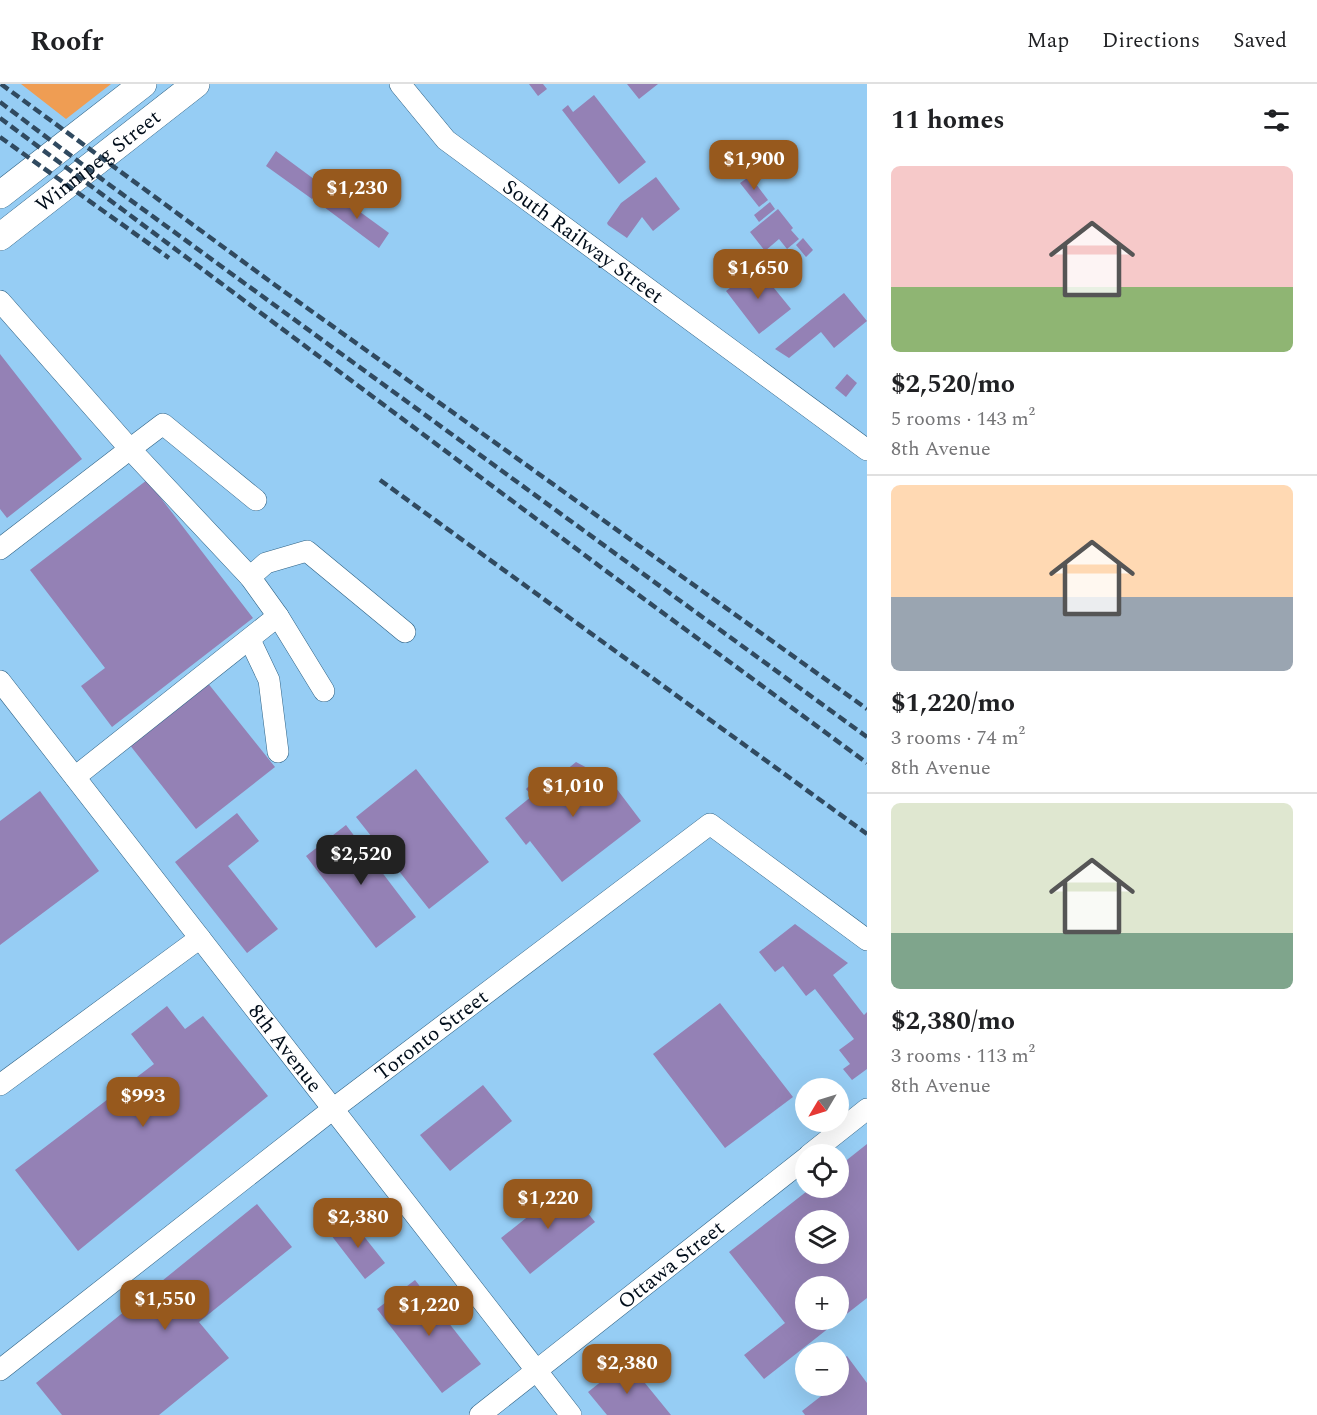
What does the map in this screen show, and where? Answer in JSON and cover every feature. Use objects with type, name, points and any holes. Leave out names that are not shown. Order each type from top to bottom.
[{"type":"main road","name":"Winnipeg Street","points":[[0,195],[143,84]]},
{"type":"main road","name":"Winnipeg Street","points":[[0,237],[196,84]]},
{"type":"street","name":"South Railway Street","points":[[400,84],[446,140],[867,450]]},
{"type":"street","points":[[0,301],[130,449],[250,577],[279,616],[324,691]]},
{"type":"street","points":[[0,549],[164,424],[256,500]]},
{"type":"street","points":[[250,577],[266,563],[307,551],[405,632]]},
{"type":"street","points":[[75,777],[279,616]]},
{"type":"street","points":[[250,640],[269,680],[278,752]]},
{"type":"street","name":"8th Avenue","points":[[0,681],[571,1415]]},
{"type":"street","name":"Toronto Street","points":[[0,1370],[333,1109],[710,824],[867,940]]},
{"type":"street","points":[[0,1085],[200,938]]},
{"type":"street","points":[[823,1144],[867,1109]]},
{"type":"street","name":"Ottawa Street","points":[[480,1415],[795,1167]]},
{"type":"shaded area","points":[[21,84],[111,84],[66,119]]},
{"type":"building","points":[[529,84],[543,84],[547,89],[538,96]]},
{"type":"building","points":[[627,84],[658,84],[639,99]]},
{"type":"building","points":[[594,95],[646,162],[619,184],[562,110],[568,105],[573,112]]},
{"type":"building","points":[[276,151],[322,185],[312,199],[266,166]]},
{"type":"building","points":[[750,176],[768,200],[759,207],[740,183]]},
{"type":"building","points":[[656,177],[680,209],[653,231],[642,217],[627,238],[608,225],[607,223],[621,203]]},
{"type":"building","points":[[334,193],[389,233],[379,248],[324,207]]},
{"type":"building","points":[[770,202],[775,209],[759,222],[754,215]]},
{"type":"building","points":[[778,209],[799,239],[787,249],[779,239],[765,251],[750,232]]},
{"type":"building","points":[[803,238],[813,250],[806,257],[796,245]]},
{"type":"building","points":[[757,267],[791,309],[759,334],[726,291]]},
{"type":"building","points":[[844,293],[867,321],[834,348],[821,332],[789,358],[775,349]]},
{"type":"building","points":[[0,354],[82,459],[7,518],[0,509]]},
{"type":"building","points":[[847,374],[857,383],[846,397],[835,388]]},
{"type":"building","points":[[147,480],[253,618],[112,727],[81,686],[105,668],[30,570]]},
{"type":"building","points":[[207,682],[275,767],[196,829],[129,744]]},
{"type":"building","points":[[576,762],[610,780],[641,821],[562,882],[530,841],[526,845],[505,818],[532,796],[526,789],[528,787],[544,775],[550,783]]},
{"type":"building","points":[[416,769],[489,862],[429,909],[356,817]]},
{"type":"building","points":[[40,791],[99,871],[0,945],[0,821]]},
{"type":"building","points":[[237,813],[259,841],[228,866],[278,929],[247,953],[175,862]]},
{"type":"building","points":[[346,825],[416,917],[376,948],[306,856]]},
{"type":"building","points":[[795,924],[848,963],[833,975],[864,1015],[867,1012],[867,1069],[852,1080],[843,1069],[850,1064],[839,1050],[854,1039],[815,989],[806,996],[783,966],[775,972],[759,952]]},
{"type":"building","points":[[720,1003],[793,1097],[725,1148],[653,1054]]},
{"type":"building","points":[[167,1006],[185,1029],[203,1016],[268,1096],[78,1251],[15,1170],[154,1064],[131,1034]]},
{"type":"building","points":[[483,1085],[512,1121],[450,1171],[420,1135]]},
{"type":"building","points":[[867,1144],[867,1298],[849,1312],[849,1276],[795,1276],[795,1330],[826,1330],[811,1342],[795,1342],[795,1355],[764,1379],[744,1355],[785,1323],[729,1252],[798,1198],[849,1198],[849,1158]]},
{"type":"building","points":[[566,1186],[595,1222],[530,1274],[501,1238]]},
{"type":"building","points":[[257,1204],[292,1247],[199,1322],[229,1358],[159,1415],[62,1415],[36,1383]]},
{"type":"building","points":[[351,1220],[385,1263],[365,1279],[331,1235]]},
{"type":"building","points":[[415,1280],[481,1364],[442,1393],[377,1309]]},
{"type":"building","points":[[849,1359],[867,1383],[867,1415],[805,1415],[802,1411],[821,1396],[849,1396]]},
{"type":"building","points":[[627,1361],[671,1415],[607,1415],[588,1392]]},
{"type":"railway","points":[[1,84],[275,285],[867,709]]},
{"type":"railway","points":[[0,102],[107,183],[867,737]]},
{"type":"railway","points":[[0,118],[867,763]]},
{"type":"railway","points":[[0,137],[169,258]]},
{"type":"railway","points":[[380,480],[867,834]]}]
